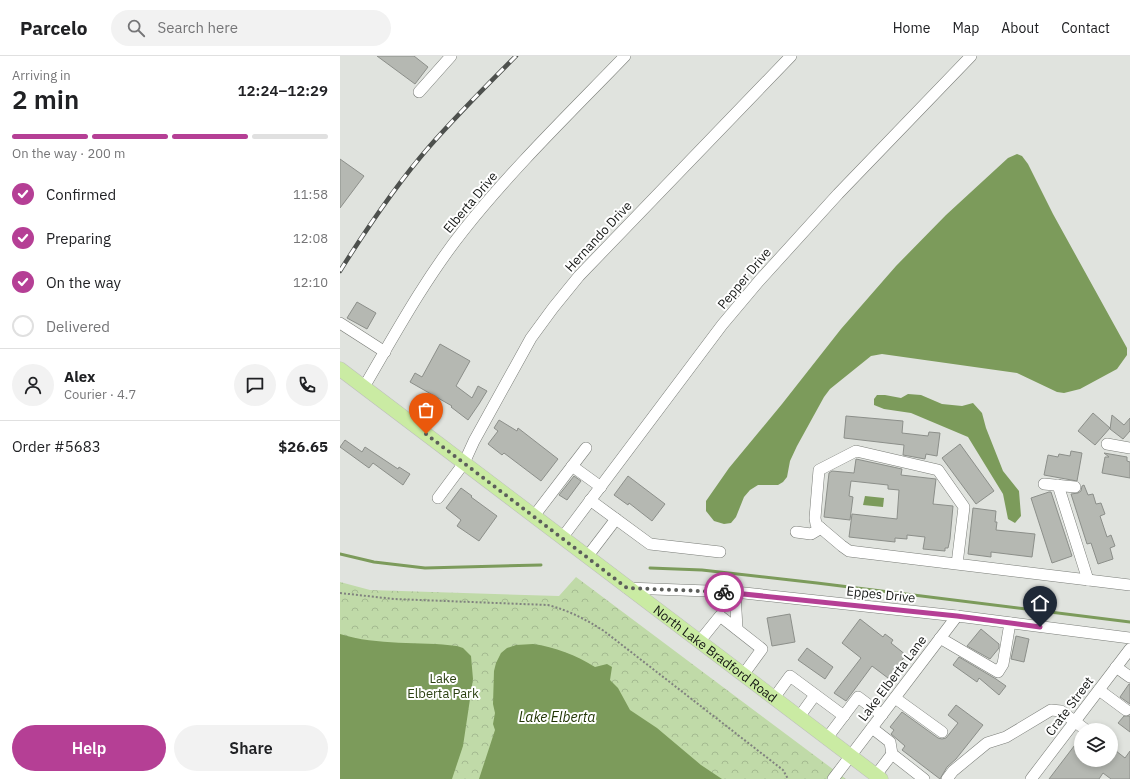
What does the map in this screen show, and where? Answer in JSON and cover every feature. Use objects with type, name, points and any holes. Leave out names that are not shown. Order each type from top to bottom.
[{"type":"main road","name":"North Lake Bradford Road","points":[[341,373],[364,387],[879,778]]},
{"type":"street","name":"Elberta Drive","points":[[364,387],[418,295],[462,232],[509,177],[625,56]]},
{"type":"street","name":"Hernando Drive","points":[[438,498],[464,463],[474,441],[517,362],[531,338],[553,308],[579,276],[791,56]]},
{"type":"street","name":"Pepper Drive","points":[[562,538],[722,325],[758,281],[838,194],[971,56]]},
{"type":"street","points":[[419,92],[445,58]]},
{"type":"street","points":[[340,323],[385,352]]},
{"type":"street","points":[[1107,444],[1130,448]]},
{"type":"street","points":[[534,516],[586,448]]},
{"type":"street","points":[[956,564],[964,507],[938,470],[856,451],[819,470],[814,518],[816,524],[849,550],[956,564],[1130,585]]},
{"type":"street","points":[[572,466],[600,487]]},
{"type":"street","points":[[1044,484],[1075,487]]},
{"type":"street","points":[[1058,485],[1088,580]]},
{"type":"street","points":[[590,500],[650,544],[720,552]]},
{"type":"street","points":[[587,557],[616,519]]},
{"type":"street","points":[[796,532],[811,534],[821,528]]},
{"type":"street","name":"Eppes Drive","points":[[627,588],[735,592],[957,616],[1130,638]]},
{"type":"street","points":[[735,592],[737,629]]},
{"type":"street","points":[[699,642],[720,616],[762,649],[743,675]]},
{"type":"street","name":"Lake Elberta Lane","points":[[833,779],[957,616]]},
{"type":"street","points":[[940,638],[998,672],[1003,664],[1010,623]]},
{"type":"street","name":"Crate Street","points":[[1031,779],[1130,650]]},
{"type":"street","points":[[1116,667],[1130,677]]},
{"type":"street","points":[[774,698],[790,676],[844,716]]},
{"type":"street","points":[[1099,690],[1126,710]]},
{"type":"street","points":[[799,717],[815,695]]},
{"type":"street","points":[[827,738],[858,697],[882,714]]},
{"type":"street","points":[[895,698],[942,732]]},
{"type":"street","points":[[947,779],[953,771],[987,743],[1006,737],[1051,710],[1061,711],[1075,722]]},
{"type":"street","points":[[872,728],[890,742],[892,754],[879,778]]},
{"type":"street","points":[[892,754],[920,778]]},
{"type":"path","points":[[340,593],[394,599],[548,605],[568,610],[610,636],[783,770],[788,779]]},
{"type":"green space","name":"Lake Elberta Park","points":[[576,577],[846,779],[340,779],[340,582],[370,590],[559,596]]},
{"type":"water","points":[[1017,154],[1022,156],[1028,164],[1053,214],[1127,348],[1127,355],[1117,369],[1080,389],[1064,393],[1057,392],[1017,373],[882,354],[871,356],[830,389],[824,397],[797,446],[790,461],[787,477],[783,482],[778,485],[758,485],[750,490],[744,497],[736,517],[731,523],[724,524],[714,521],[706,511],[706,501],[729,468],[841,329],[896,266],[946,215],[1008,158]]},
{"type":"water","points":[[908,394],[921,395],[942,404],[962,406],[973,403],[982,413],[986,428],[1003,471],[1019,491],[1021,516],[1015,523],[1008,519],[1003,494],[968,437],[911,413],[884,409],[874,405],[874,399],[877,395],[901,398]]},
{"type":"water","points":[[865,496],[884,498],[883,507],[863,505]]},
{"type":"water","points":[[340,634],[354,638],[384,642],[457,646],[463,648],[471,656],[473,679],[463,746],[452,779],[340,779]]},
{"type":"water","name":"Lake Elberta","points":[[533,644],[565,652],[595,667],[607,664],[612,667],[610,680],[618,688],[630,710],[657,728],[701,765],[722,779],[479,779],[495,730],[493,724],[495,713],[493,704],[494,671],[496,663],[501,653],[507,648],[516,645]]},
{"type":"building","points":[[377,56],[414,56],[428,67],[415,84]]},
{"type":"building","points":[[340,159],[364,176],[340,208]]},
{"type":"building","points":[[357,302],[376,313],[367,329],[347,318]]},
{"type":"building","points":[[440,344],[470,361],[456,386],[472,398],[478,386],[487,391],[468,420],[451,407],[452,406],[410,382],[415,373],[422,377]]},
{"type":"building","points":[[1093,413],[1110,428],[1095,445],[1078,431]]},
{"type":"building","points":[[1112,415],[1124,425],[1130,418],[1130,431],[1123,439],[1110,429]]},
{"type":"building","points":[[846,416],[903,421],[902,433],[928,436],[929,432],[940,433],[937,456],[926,454],[925,459],[903,455],[904,445],[844,438]]},
{"type":"building","points":[[499,420],[517,431],[518,428],[558,459],[541,481],[504,453],[502,455],[488,444],[498,431],[494,428]]},
{"type":"building","points":[[345,440],[362,452],[365,447],[398,469],[399,467],[410,474],[403,485],[373,463],[369,468],[340,447]]},
{"type":"building","points":[[960,444],[994,491],[976,504],[942,458]]},
{"type":"building","points":[[1071,451],[1082,453],[1077,481],[1044,475],[1048,455],[1058,457],[1059,454],[1070,456]]},
{"type":"building","points":[[1104,453],[1127,457],[1127,461],[1130,462],[1130,478],[1102,473],[1105,457],[1109,457]]},
{"type":"building","points":[[856,459],[902,469],[901,475],[936,479],[933,504],[953,506],[950,539],[948,548],[945,548],[945,551],[923,549],[925,537],[907,535],[907,539],[895,538],[895,542],[849,537],[852,514],[897,519],[899,490],[888,489],[888,485],[851,481],[849,496],[853,497],[850,520],[824,517],[829,473],[832,471],[854,473]]},
{"type":"building","points":[[574,476],[581,481],[567,500],[559,495]]},
{"type":"building","points":[[628,476],[665,504],[652,521],[629,503],[628,505],[614,495]]},
{"type":"building","points":[[1084,485],[1088,495],[1093,494],[1096,504],[1101,503],[1105,514],[1100,516],[1107,537],[1111,535],[1115,546],[1110,548],[1113,559],[1098,564],[1091,543],[1087,544],[1071,494],[1081,491],[1082,486]]},
{"type":"building","points":[[461,488],[497,516],[479,541],[457,526],[461,520],[446,508]]},
{"type":"building","points":[[1051,492],[1072,556],[1052,563],[1031,498]]},
{"type":"building","points":[[973,508],[996,511],[996,530],[1035,534],[1032,557],[991,552],[991,557],[968,554]]},
{"type":"building","points":[[790,614],[795,642],[772,646],[767,618]]},
{"type":"building","points":[[860,619],[883,637],[885,634],[893,640],[891,643],[906,655],[888,678],[872,666],[846,701],[834,693],[861,658],[842,643]]},
{"type":"building","points":[[981,629],[999,644],[999,648],[990,659],[967,646]]},
{"type":"building","points":[[1016,636],[1029,639],[1024,662],[1011,659]]},
{"type":"building","points":[[807,648],[833,667],[825,679],[798,660]]},
{"type":"building","points":[[959,657],[1006,686],[999,695],[979,678],[977,682],[953,665]]},
{"type":"building","points":[[1130,684],[1130,704],[1120,697]]},
{"type":"building","points":[[956,705],[983,725],[956,759],[947,767],[940,779],[902,750],[905,746],[891,734],[894,730],[890,727],[902,712],[938,738],[946,738],[958,723],[948,715]]},
{"type":"building","points":[[1124,716],[1130,716],[1130,732],[1118,723]]},
{"type":"building","points":[[1074,746],[1074,767],[1118,767],[1118,752],[1125,758],[1130,751],[1130,779],[1111,779],[1103,773],[1099,779],[1049,779]]},
{"type":"waterway","points":[[340,554],[374,562],[425,568],[541,565]]},
{"type":"waterway","points":[[650,568],[702,570],[1130,622]]},
{"type":"railway","points":[[340,271],[382,207],[417,161],[461,112],[516,56]]},
{"type":"way so far","points":[[426,434],[627,588],[724,592]]},
{"type":"route","points":[[724,592],[957,616],[1040,627]]}]
